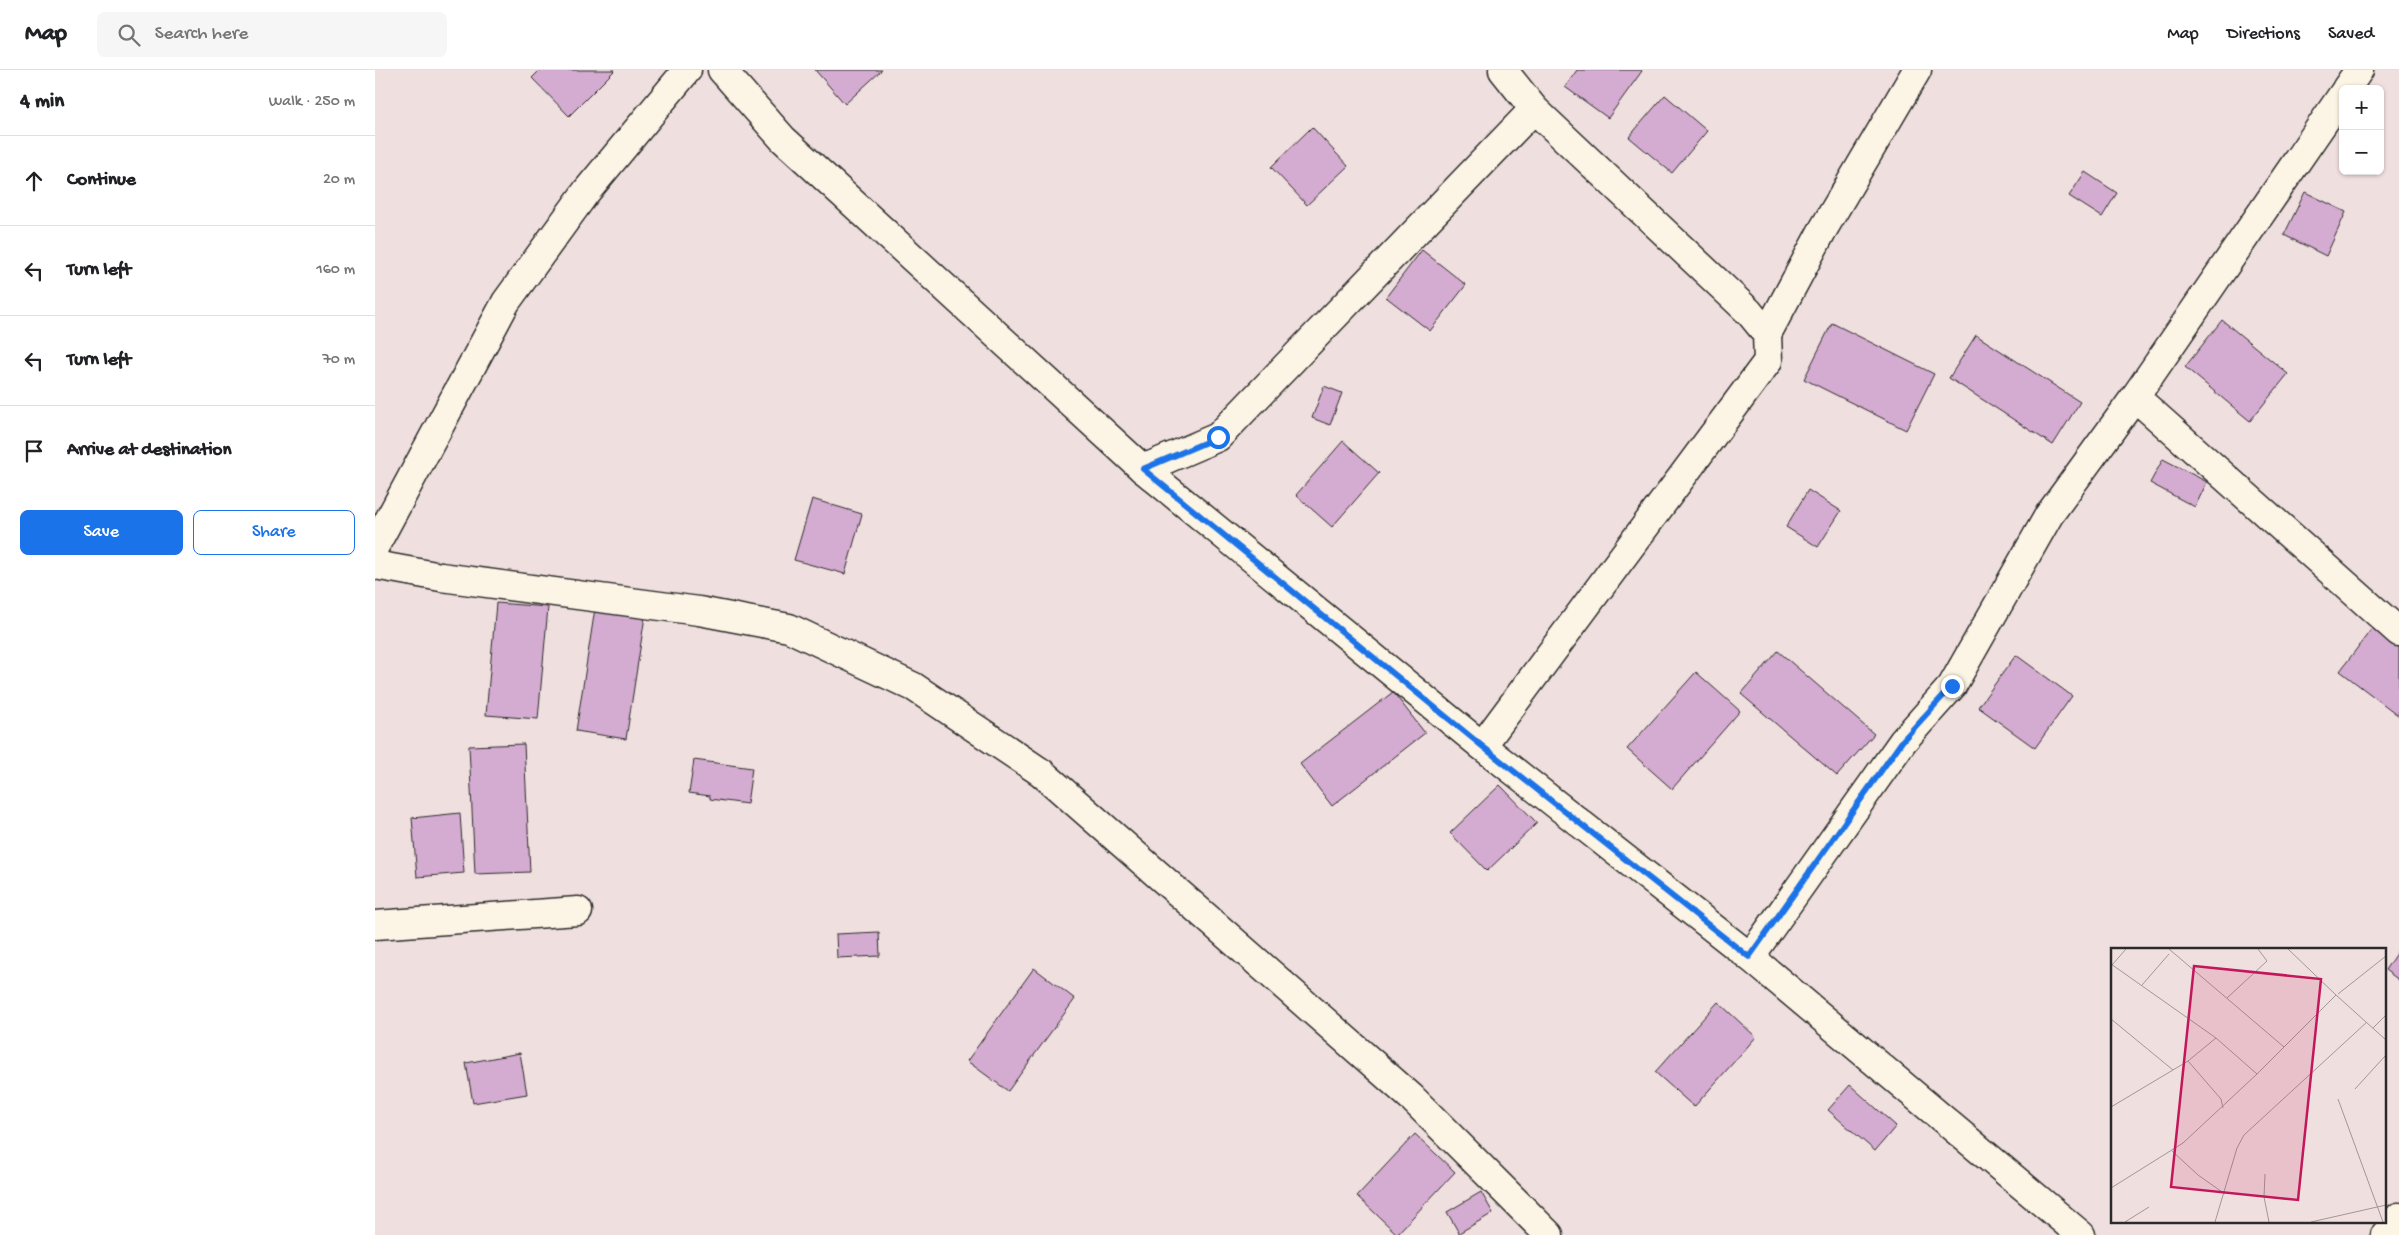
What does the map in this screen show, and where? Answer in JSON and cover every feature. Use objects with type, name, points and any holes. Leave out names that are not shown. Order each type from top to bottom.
[{"type":"street","points":[[375,546],[505,302],[586,192],[687,70]]},
{"type":"street","points":[[722,70],[783,139],[1143,469],[1482,746],[1749,957],[2081,1235]]},
{"type":"street","points":[[1503,70],[1534,109],[1749,312],[1767,334]]},
{"type":"street","points":[[1482,746],[1768,361],[1767,334],[1821,234],[1917,70]]},
{"type":"street","points":[[2349,85],[2359,70]]},
{"type":"street","points":[[1749,957],[1903,740],[1952,686],[2049,515],[2135,397],[2339,100]]},
{"type":"street","points":[[1143,469],[1218,437],[1263,393],[1371,277],[1534,109]]},
{"type":"street","points":[[2135,397],[2399,632]]},
{"type":"street","points":[[375,565],[441,577],[699,611],[789,628],[914,687],[1042,773],[1411,1097],[1549,1235]]},
{"type":"street","points":[[375,925],[579,912]]},
{"type":"street","points":[[2385,1235],[2399,1217]]},
{"type":"building","points":[[540,70],[615,70],[569,116],[532,78]]},
{"type":"building","points":[[815,70],[882,70],[845,104]]},
{"type":"building","points":[[1577,70],[1642,71],[1608,118],[1565,87]]},
{"type":"building","points":[[1665,95],[1707,131],[1672,173],[1629,137]]},
{"type":"building","points":[[1312,127],[1348,166],[1307,205],[1271,167]]},
{"type":"building","points":[[2085,172],[2117,193],[2102,217],[2069,196]]},
{"type":"building","points":[[2305,192],[2346,212],[2326,256],[2284,235]]},
{"type":"building","points":[[1422,250],[1466,285],[1430,331],[1386,297]]},
{"type":"building","points":[[2222,320],[2288,374],[2250,421],[2185,367]]},
{"type":"building","points":[[1832,323],[1934,374],[1906,430],[1804,379]]},
{"type":"building","points":[[1976,335],[2080,402],[2053,445],[1949,378]]},
{"type":"building","points":[[1324,386],[1342,393],[1330,425],[1312,418]]},
{"type":"building","points":[[1343,441],[1379,473],[1332,527],[1296,495]]},
{"type":"building","points":[[2163,459],[2207,482],[2195,507],[2150,483]]},
{"type":"building","points":[[1808,490],[1841,511],[1818,547],[1786,527]]},
{"type":"building","points":[[812,499],[862,514],[845,574],[794,560]]},
{"type":"building","points":[[596,602],[646,610],[626,739],[576,731]]},
{"type":"building","points":[[496,603],[548,607],[538,719],[486,715]]},
{"type":"building","points":[[2373,627],[2399,647],[2399,716],[2340,671]]},
{"type":"building","points":[[1778,651],[1874,734],[1837,776],[1741,694]]},
{"type":"building","points":[[2016,655],[2072,696],[2035,748],[1978,707]]},
{"type":"building","points":[[1696,672],[1740,711],[1672,789],[1627,749]]},
{"type":"building","points":[[1393,692],[1425,733],[1332,806],[1300,764]]},
{"type":"building","points":[[524,744],[530,872],[475,874],[469,746]]},
{"type":"building","points":[[694,760],[752,768],[747,804],[710,799],[710,796],[689,793]]},
{"type":"building","points":[[1500,785],[1537,823],[1487,871],[1450,833]]},
{"type":"building","points":[[460,813],[464,873],[417,877],[412,818]]},
{"type":"building","points":[[879,932],[880,956],[837,958],[836,934]]},
{"type":"building","points":[[2399,949],[2399,980],[2387,971],[2387,967]]},
{"type":"building","points":[[1034,968],[1075,999],[1008,1091],[967,1061]]},
{"type":"building","points":[[1718,1002],[1756,1037],[1694,1107],[1655,1072]]},
{"type":"building","points":[[520,1053],[527,1094],[473,1103],[466,1063]]},
{"type":"building","points":[[1850,1085],[1896,1126],[1875,1151],[1828,1110]]},
{"type":"building","points":[[1415,1134],[1455,1172],[1397,1234],[1357,1196]]},
{"type":"building","points":[[1481,1192],[1493,1213],[1459,1233],[1447,1212]]},
{"type":"route","points":[[1218,437],[1143,469],[1482,746],[1749,957],[1903,740],[1952,686]]}]
